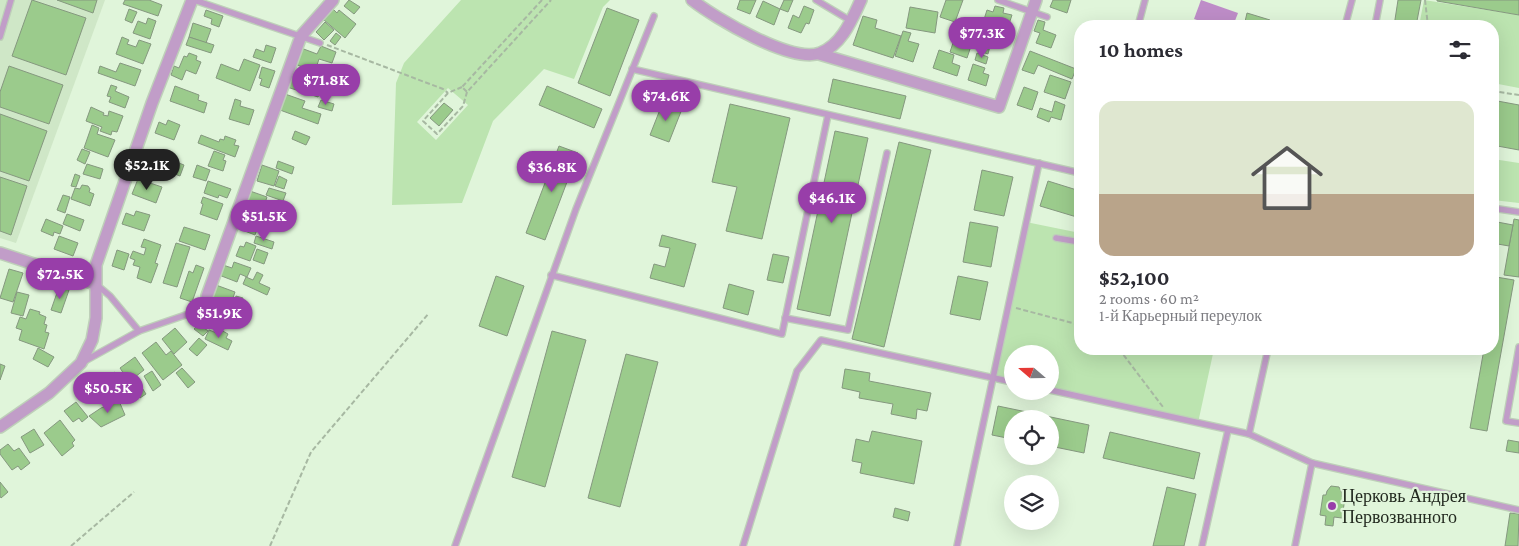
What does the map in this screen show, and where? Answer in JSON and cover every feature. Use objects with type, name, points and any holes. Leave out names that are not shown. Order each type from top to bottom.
[{"type":"street","points":[[1,424],[49,392],[81,363],[92,340],[96,318],[96,265],[152,103],[193,0]]},
{"type":"street","points":[[206,296],[301,36],[333,0]]},
{"type":"street","points":[[692,0],[705,10],[783,51],[798,55],[819,54],[999,107],[1036,0]]},
{"type":"street","points":[[819,54],[832,46],[840,38],[862,0]]},
{"type":"street","points":[[0,253],[95,284]]},
{"type":"lane","points":[[0,37],[11,0]]},
{"type":"lane","points":[[193,0],[320,43]]},
{"type":"lane","points":[[816,0],[851,21]]},
{"type":"lane","points":[[998,0],[1047,17]]},
{"type":"lane","points":[[1140,20],[1145,0]]},
{"type":"lane","points":[[1347,20],[1352,0]]},
{"type":"lane","points":[[1376,20],[1380,0]]},
{"type":"lane","points":[[455,546],[551,275],[654,16]]},
{"type":"lane","points":[[632,70],[1074,172]]},
{"type":"lane","points":[[551,275],[782,334],[828,115]]},
{"type":"lane","points":[[785,318],[848,330],[887,153]]},
{"type":"lane","points":[[957,546],[1039,163]]},
{"type":"lane","points":[[1499,209],[1519,212]]},
{"type":"lane","points":[[1056,238],[1074,241]]},
{"type":"lane","points":[[95,284],[110,296],[139,331]]},
{"type":"lane","points":[[81,363],[139,331],[197,311],[206,296]]},
{"type":"lane","points":[[743,546],[797,371],[821,340],[1004,380]]},
{"type":"lane","points":[[1519,347],[1506,421],[1519,423]]},
{"type":"lane","points":[[1249,434],[1267,355]]},
{"type":"lane","points":[[1059,392],[1249,434],[1312,463],[1519,510]]},
{"type":"lane","points":[[1202,546],[1228,430]]},
{"type":"lane","points":[[1295,546],[1312,463]]},
{"type":"path","points":[[542,0],[462,87],[448,93],[423,121],[437,134],[463,106],[467,92],[551,0]]},
{"type":"path","points":[[1425,0],[1427,20]]},
{"type":"path","points":[[320,43],[443,89],[448,93]]},
{"type":"path","points":[[462,87],[467,92]]},
{"type":"path","points":[[1499,92],[1519,95]]},
{"type":"path","points":[[1008,306],[1074,323]]},
{"type":"path","points":[[270,546],[311,452],[429,313]]},
{"type":"path","points":[[1124,355],[1170,417]]},
{"type":"path","points":[[71,546],[134,492]]},
{"type":"shaded area","points":[[0,0],[105,0],[16,243],[0,238]]},
{"type":"shaded area","points":[[461,0],[610,0],[603,7],[574,79],[544,69],[493,121],[462,203],[392,205],[396,83],[404,63]],"holes":[[[448,88],[468,105],[436,140],[417,122]]]},
{"type":"shaded area","points":[[1201,0],[1238,13],[1235,20],[1194,19]]},
{"type":"shaded area","points":[[1424,0],[1519,15],[1519,88],[1499,84],[1499,20],[1420,20]]},
{"type":"shaded area","points":[[1499,160],[1519,163],[1519,203],[1499,201]]},
{"type":"shaded area","points":[[1026,222],[1074,232],[1074,355],[1213,355],[1198,423],[1059,392],[1059,345],[1004,345],[1004,380],[993,378]]},
{"type":"building","points":[[32,0],[86,18],[66,75],[12,56]]},
{"type":"building","points":[[57,0],[97,0],[93,13]]},
{"type":"building","points":[[125,0],[149,0],[162,5],[158,16],[123,4]]},
{"type":"building","points":[[349,0],[360,7],[354,14],[344,6]]},
{"type":"building","points":[[740,0],[756,0],[750,14],[737,9]]},
{"type":"building","points":[[784,0],[793,0],[788,12],[780,9]]},
{"type":"building","points":[[946,0],[963,0],[955,22],[940,17]]},
{"type":"building","points":[[1053,0],[1071,0],[1067,13],[1050,7]]},
{"type":"building","points":[[1398,0],[1421,0],[1417,20],[1395,20]]},
{"type":"building","points":[[1519,0],[1519,15],[1437,1]]},
{"type":"building","points":[[763,1],[780,9],[774,25],[756,17]]},
{"type":"building","points":[[804,6],[814,10],[809,24],[806,23],[801,33],[788,28],[793,15],[799,18]]},
{"type":"building","points":[[995,6],[1004,8],[1003,13],[1012,15],[1007,30],[1001,28],[999,34],[981,29],[987,10],[993,12]]},
{"type":"building","points":[[910,7],[938,12],[935,33],[906,28]]},
{"type":"building","points":[[607,8],[639,20],[610,96],[578,83]]},
{"type":"building","points":[[129,9],[137,12],[132,23],[125,20]]},
{"type":"building","points":[[333,9],[337,13],[339,10],[356,24],[345,38],[324,20]]},
{"type":"building","points":[[206,10],[223,16],[219,27],[211,24],[212,19],[204,16]]},
{"type":"building","points":[[1247,13],[1270,20],[1245,20]]},
{"type":"building","points":[[863,16],[877,20],[875,28],[901,36],[893,58],[853,45]]},
{"type":"building","points":[[148,18],[156,21],[150,39],[133,33],[138,21],[146,24]]},
{"type":"building","points":[[971,20],[980,23],[977,33],[968,31]]},
{"type":"building","points":[[1038,20],[1045,22],[1043,30],[1056,35],[1051,48],[1036,43],[1040,33],[1034,31]]},
{"type":"building","points":[[325,22],[334,30],[324,40],[316,32]]},
{"type":"building","points":[[193,23],[211,29],[206,43],[189,37]]},
{"type":"building","points":[[903,31],[911,33],[908,41],[919,44],[913,62],[895,56]]},
{"type":"building","points":[[336,33],[341,37],[335,45],[330,41]]},
{"type":"building","points":[[965,35],[975,38],[972,46],[963,43]]},
{"type":"building","points":[[122,37],[129,40],[127,44],[136,47],[139,40],[151,44],[143,64],[116,54]]},
{"type":"building","points":[[189,37],[214,45],[211,53],[186,45]]},
{"type":"building","points":[[953,43],[970,49],[967,58],[950,52]]},
{"type":"building","points":[[981,43],[990,46],[988,54],[979,51]]},
{"type":"building","points":[[266,45],[276,48],[271,63],[253,57],[256,49],[264,52]]},
{"type":"building","points":[[321,46],[336,52],[332,63],[319,59],[317,65],[326,69],[323,75],[295,64],[301,48],[317,54]]},
{"type":"building","points":[[939,50],[954,55],[952,63],[960,66],[957,76],[933,68]]},
{"type":"building","points":[[1030,51],[1074,68],[1074,74],[1072,79],[1038,65],[1034,74],[1022,70]]},
{"type":"building","points":[[189,53],[197,56],[196,60],[201,62],[196,74],[186,70],[182,80],[171,75],[174,66],[179,68],[184,56],[187,57]]},
{"type":"building","points":[[977,53],[988,57],[986,64],[975,60]]},
{"type":"building","points":[[244,59],[260,65],[250,91],[216,78],[221,64],[239,71]]},
{"type":"building","points":[[120,63],[141,70],[135,86],[98,73],[100,66],[116,72]]},
{"type":"building","points":[[973,64],[985,68],[983,73],[989,75],[986,86],[968,80]]},
{"type":"building","points":[[9,66],[63,85],[49,124],[0,107],[0,92]]},
{"type":"building","points":[[262,67],[275,71],[269,88],[260,85],[262,79],[259,78]]},
{"type":"building","points":[[292,71],[312,78],[309,85],[321,89],[318,97],[287,87]]},
{"type":"building","points":[[316,73],[334,79],[331,88],[317,83],[318,79],[314,78]]},
{"type":"building","points":[[1050,75],[1071,82],[1065,99],[1044,92]]},
{"type":"building","points":[[833,79],[906,96],[900,119],[828,102]]},
{"type":"building","points":[[111,85],[117,87],[115,91],[129,97],[125,108],[109,102],[111,97],[107,96]]},
{"type":"building","points":[[175,86],[199,95],[198,100],[207,103],[204,113],[170,101]]},
{"type":"building","points":[[547,86],[602,109],[594,128],[539,105]]},
{"type":"building","points":[[1024,87],[1038,92],[1032,110],[1017,105]]},
{"type":"building","points":[[285,94],[305,101],[302,108],[321,114],[318,124],[280,110]]},
{"type":"building","points":[[235,99],[241,101],[240,106],[254,110],[249,125],[229,119]]},
{"type":"building","points":[[321,100],[334,104],[332,111],[318,107]]},
{"type":"building","points":[[1055,101],[1065,105],[1061,120],[1051,117],[1049,122],[1037,117],[1040,108],[1052,112]]},
{"type":"building","points":[[1499,101],[1519,105],[1519,150],[1499,146]]},
{"type":"building","points":[[663,102],[682,109],[669,142],[650,135]]},
{"type":"building","points":[[444,103],[453,110],[439,126],[430,118]]},
{"type":"building","points":[[730,104],[790,118],[762,239],[726,231],[737,187],[712,182]]},
{"type":"building","points":[[91,107],[104,113],[103,115],[108,116],[109,111],[123,116],[117,132],[112,131],[111,135],[100,131],[102,127],[86,121]]},
{"type":"building","points":[[0,114],[47,131],[29,181],[0,171]]},
{"type":"building","points":[[168,120],[180,125],[174,140],[155,133],[159,122],[166,125]]},
{"type":"building","points":[[92,125],[99,128],[97,134],[115,140],[108,157],[84,148]]},
{"type":"building","points":[[295,131],[310,137],[306,145],[292,139]]},
{"type":"building","points":[[835,131],[868,138],[830,316],[797,309]]},
{"type":"building","points":[[201,135],[219,142],[220,139],[224,140],[225,136],[236,140],[234,145],[239,146],[235,157],[198,143]]},
{"type":"building","points":[[899,142],[931,150],[884,347],[852,339]]},
{"type":"building","points":[[559,146],[578,153],[545,240],[526,233]]},
{"type":"building","points":[[82,149],[90,152],[85,164],[77,160]]},
{"type":"building","points":[[148,151],[184,165],[180,176],[144,162]]},
{"type":"building","points":[[214,151],[225,155],[223,160],[226,161],[223,171],[208,166]]},
{"type":"building","points":[[278,161],[294,167],[292,174],[276,168]]},
{"type":"building","points":[[87,164],[103,169],[100,179],[83,174]]},
{"type":"building","points":[[197,165],[210,170],[206,181],[193,177]]},
{"type":"building","points":[[262,165],[279,171],[274,186],[257,181]]},
{"type":"building","points":[[982,170],[1013,177],[1004,216],[974,210]]},
{"type":"building","points":[[75,174],[80,176],[76,187],[71,186]]},
{"type":"building","points":[[279,176],[287,180],[284,189],[275,186]]},
{"type":"building","points":[[0,177],[27,186],[11,235],[0,231]]},
{"type":"building","points":[[138,179],[162,187],[156,203],[132,194]]},
{"type":"building","points":[[208,181],[231,189],[227,198],[219,195],[218,198],[204,193]]},
{"type":"building","points":[[1048,181],[1074,189],[1074,216],[1040,206]]},
{"type":"building","points":[[82,185],[88,186],[89,192],[94,194],[90,206],[71,199],[75,188],[80,189]]},
{"type":"building","points":[[269,188],[286,193],[283,201],[266,195]]},
{"type":"building","points":[[250,191],[267,197],[263,209],[246,204]]},
{"type":"building","points":[[63,195],[70,197],[65,213],[57,210]]},
{"type":"building","points":[[203,197],[223,204],[217,220],[200,214]]},
{"type":"building","points":[[268,210],[282,215],[278,224],[264,219]]},
{"type":"building","points":[[136,211],[150,215],[144,231],[122,224],[126,213],[134,216]]},
{"type":"building","points":[[67,214],[84,220],[80,231],[63,224]]},
{"type":"building","points":[[242,214],[260,221],[255,235],[237,228]]},
{"type":"building","points":[[46,219],[63,226],[60,234],[54,232],[53,236],[41,231]]},
{"type":"building","points":[[1514,219],[1519,220],[1519,277],[1504,275]]},
{"type":"building","points":[[970,222],[998,227],[991,267],[963,262]]},
{"type":"building","points":[[1499,222],[1513,225],[1509,246],[1499,244]]},
{"type":"building","points":[[184,227],[210,235],[205,250],[179,241]]},
{"type":"building","points":[[662,235],[696,244],[684,287],[650,278],[654,264],[665,267],[670,248],[659,246]]},
{"type":"building","points":[[59,236],[78,243],[73,256],[54,249]]},
{"type":"building","points":[[256,236],[274,242],[272,249],[254,243]]},
{"type":"building","points":[[144,239],[161,245],[155,263],[158,264],[151,283],[137,278],[140,267],[133,265],[135,260],[130,258],[133,251],[144,255],[146,248],[141,247]]},
{"type":"building","points":[[246,242],[256,246],[250,261],[236,256],[240,246],[244,247]]},
{"type":"building","points":[[176,243],[190,247],[177,287],[163,283]]},
{"type":"building","points":[[257,249],[268,253],[264,264],[253,260]]},
{"type":"building","points":[[117,250],[129,254],[124,270],[112,266]]},
{"type":"building","points":[[773,254],[789,257],[783,283],[767,280]]},
{"type":"building","points":[[234,262],[251,268],[247,277],[240,274],[237,282],[219,275],[223,265],[232,268]]},
{"type":"building","points":[[196,265],[204,268],[192,302],[180,298],[189,271],[193,273]]},
{"type":"building","points":[[9,269],[23,273],[13,302],[0,298]]},
{"type":"building","points":[[257,272],[263,275],[259,283],[270,288],[267,295],[243,284],[246,277],[253,280]]},
{"type":"building","points":[[496,276],[524,286],[507,336],[479,326]]},
{"type":"building","points":[[958,276],[988,282],[980,320],[950,314]]},
{"type":"building","points":[[1499,278],[1514,280],[1487,431],[1470,428],[1483,355],[1499,355]]},
{"type":"building","points":[[729,284],[754,291],[748,315],[723,308]]},
{"type":"building","points":[[216,285],[235,292],[230,306],[211,299]]},
{"type":"building","points":[[59,287],[69,290],[61,313],[51,310]]},
{"type":"building","points":[[17,292],[29,295],[23,316],[11,313]]},
{"type":"building","points":[[236,296],[243,298],[242,301],[247,303],[244,312],[232,307]]},
{"type":"building","points":[[30,309],[40,312],[39,314],[46,317],[44,324],[47,325],[45,332],[49,333],[44,349],[19,340],[22,330],[16,328],[20,317],[26,319]]},
{"type":"building","points":[[199,324],[208,331],[203,336],[194,329]]},
{"type":"building","points":[[175,328],[187,342],[174,354],[162,339]]},
{"type":"building","points":[[209,330],[219,334],[221,330],[228,334],[226,338],[232,341],[228,350],[205,339]]},
{"type":"building","points":[[552,331],[586,340],[545,487],[512,477]]},
{"type":"building","points":[[199,338],[207,345],[197,356],[189,349]]},
{"type":"building","points":[[156,342],[166,355],[171,351],[182,365],[163,380],[142,353]]},
{"type":"building","points":[[38,348],[54,357],[48,367],[33,359]]},
{"type":"building","points":[[626,354],[658,362],[620,507],[588,498]]},
{"type":"building","points":[[135,357],[144,370],[135,377],[146,394],[140,398],[120,368]]},
{"type":"building","points":[[0,364],[5,366],[0,380]]},
{"type":"building","points":[[182,368],[195,382],[188,388],[176,373]]},
{"type":"building","points":[[845,369],[870,373],[869,381],[931,393],[927,411],[917,409],[916,419],[891,414],[893,404],[859,398],[860,392],[842,388]]},
{"type":"building","points":[[152,371],[161,385],[153,391],[144,376]]},
{"type":"building","points":[[115,372],[127,388],[112,399],[100,383]]},
{"type":"building","points":[[119,401],[125,415],[101,427],[89,416],[101,408]]},
{"type":"building","points":[[76,402],[88,417],[82,422],[79,418],[73,422],[64,411]]},
{"type":"building","points":[[998,406],[1017,410],[1004,410],[1004,437],[992,435]]},
{"type":"building","points":[[1059,419],[1089,425],[1084,453],[1059,448]]},
{"type":"building","points":[[60,420],[75,440],[72,443],[74,446],[62,456],[44,433]]},
{"type":"building","points":[[34,429],[44,445],[30,453],[21,437]]},
{"type":"building","points":[[872,431],[922,441],[914,484],[860,473],[862,463],[852,461],[856,439],[869,442]]},
{"type":"building","points":[[1110,432],[1200,453],[1194,479],[1103,458]]},
{"type":"building","points":[[1508,440],[1519,442],[1519,453],[1506,451]]},
{"type":"building","points":[[8,444],[14,451],[19,448],[30,463],[21,470],[18,466],[12,470],[0,454],[0,450]]},
{"type":"building","points":[[0,482],[8,492],[1,498],[0,496]]},
{"type":"building","name":"Церковь Андрея Первозванного","points":[[1331,486],[1339,487],[1342,497],[1345,498],[1342,518],[1334,517],[1333,526],[1325,525],[1326,516],[1320,515],[1323,495],[1326,495]]},
{"type":"building","points":[[1167,487],[1196,494],[1184,546],[1153,546]]},
{"type":"building","points":[[895,508],[910,512],[908,521],[893,517]]},
{"type":"building","points":[[1510,513],[1519,514],[1518,546],[1505,546]]},
{"type":"place","name":"Церковь Андрея Первозванного","points":[[1332,506]]}]
